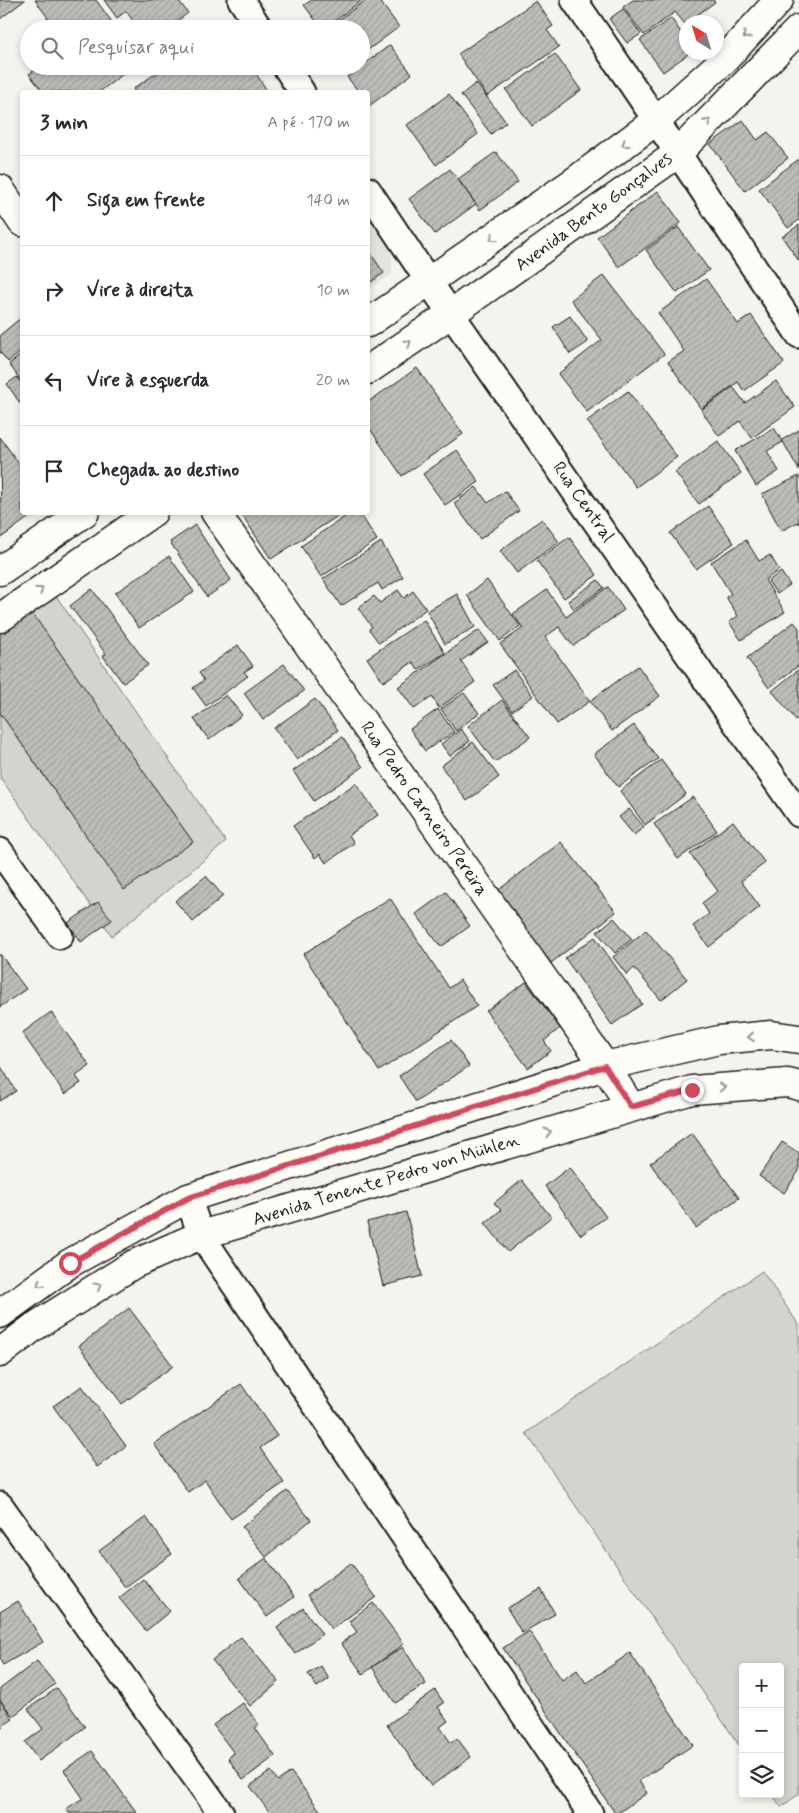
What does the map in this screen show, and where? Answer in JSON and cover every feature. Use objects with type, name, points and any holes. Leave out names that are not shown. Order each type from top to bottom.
[{"type":"main road","name":"Avenida Bento Gonçalves","points":[[370,322],[575,181],[657,120],[725,59],[780,0]]},
{"type":"main road","name":"Avenida Bento Gonçalves","points":[[370,369],[677,154],[799,29]]},
{"type":"main road","points":[[0,189],[20,219]]},
{"type":"main road","points":[[0,571],[81,515]]},
{"type":"main road","points":[[0,618],[150,515]]},
{"type":"main road","name":"Rua Pedro Carneiro Pereira","points":[[217,515],[605,1066],[631,1107]]},
{"type":"main road","points":[[0,1314],[70,1263],[188,1198],[605,1066],[719,1040],[771,1035],[799,1040]]},
{"type":"main road","name":"Avenida Tenente Pedro von Mühlen","points":[[0,1353],[34,1327],[134,1264],[201,1235],[692,1090],[788,1083],[799,1086]]},
{"type":"street","points":[[241,0],[254,20]]},
{"type":"street","points":[[574,0],[657,120],[677,154],[799,335]]},
{"type":"street","points":[[291,75],[301,90]]},
{"type":"street","name":"Rua Central","points":[[370,193],[429,282],[799,814]]},
{"type":"street","points":[[0,851],[60,936]]},
{"type":"street","points":[[188,1198],[201,1235],[590,1813]]},
{"type":"street","points":[[0,1504],[221,1813]]},
{"type":"shaded area","points":[[370,210],[391,240],[392,274],[370,289]]},
{"type":"shaded area","points":[[56,596],[226,842],[112,936],[0,777],[0,639]]},
{"type":"shaded area","points":[[762,1271],[799,1325],[799,1794],[781,1807],[775,1798],[784,1798],[784,1663],[739,1663],[739,1745],[526,1433]]},
{"type":"building","points":[[0,0],[25,0],[0,19]]},
{"type":"building","points":[[35,0],[96,0],[110,20],[45,20],[48,18]]},
{"type":"building","points":[[104,0],[178,0],[188,13],[178,20],[132,20],[126,11],[117,18]]},
{"type":"building","points":[[312,0],[362,0],[336,20],[315,20],[304,5]]},
{"type":"building","points":[[366,0],[379,0],[399,27],[370,48],[370,20],[338,20]]},
{"type":"building","points":[[633,0],[713,0],[715,2],[697,15],[679,15],[679,17],[675,12],[644,35],[623,7]]},
{"type":"building","points":[[536,1],[553,26],[547,30],[559,47],[487,96],[458,54]]},
{"type":"building","points":[[623,9],[641,34],[627,43],[609,19]]},
{"type":"building","points":[[671,18],[679,30],[680,60],[663,72],[640,40]]},
{"type":"building","points":[[390,45],[412,74],[370,105],[370,90],[357,90],[347,77],[350,75],[370,75],[370,60]]},
{"type":"building","points":[[555,54],[581,90],[532,126],[506,90]]},
{"type":"building","points":[[30,75],[122,75],[102,90],[41,90]]},
{"type":"building","points":[[154,75],[257,75],[267,90],[134,90]]},
{"type":"building","points":[[476,83],[506,122],[491,134],[461,95]]},
{"type":"building","points":[[449,94],[478,134],[436,165],[407,125]]},
{"type":"building","points":[[743,120],[757,140],[768,132],[788,158],[745,191],[710,144]]},
{"type":"building","points":[[496,152],[518,182],[480,210],[458,179]]},
{"type":"building","points":[[799,159],[799,220],[788,228],[759,189]]},
{"type":"building","points":[[450,169],[476,204],[435,234],[409,199]]},
{"type":"building","points":[[658,191],[681,223],[619,267],[597,237]]},
{"type":"building","points":[[799,225],[799,261],[782,237]]},
{"type":"building","points":[[678,227],[709,270],[677,293],[646,250]]},
{"type":"building","points":[[370,253],[384,273],[370,283]]},
{"type":"building","points":[[604,275],[664,354],[587,412],[558,374],[602,340],[571,300]]},
{"type":"building","points":[[706,279],[738,324],[751,315],[784,363],[744,391],[738,382],[701,409],[668,362],[684,351],[658,313]]},
{"type":"building","points":[[570,316],[588,342],[570,354],[553,327]]},
{"type":"building","points":[[20,319],[20,353],[8,362],[0,352],[0,335]]},
{"type":"building","points":[[20,356],[20,379],[9,364]]},
{"type":"building","points":[[417,368],[463,434],[402,476],[370,429],[370,401]]},
{"type":"building","points":[[17,377],[20,382],[20,403],[7,384]]},
{"type":"building","points":[[776,381],[795,407],[752,438],[740,421],[719,436],[701,410],[733,387],[745,403]]},
{"type":"building","points":[[628,391],[677,457],[636,487],[587,421]]},
{"type":"building","points":[[774,428],[783,442],[767,451],[779,471],[756,486],[735,451]]},
{"type":"building","points":[[799,430],[799,470],[782,440]]},
{"type":"building","points":[[0,437],[20,465],[20,515],[32,515],[1,538]]},
{"type":"building","points":[[718,441],[741,473],[699,504],[675,472]]},
{"type":"building","points":[[457,450],[479,482],[445,505],[423,474]]},
{"type":"building","points":[[799,476],[799,524],[798,522],[781,531],[762,494]]},
{"type":"building","points":[[476,487],[488,503],[505,491],[519,511],[480,539],[454,503]]},
{"type":"building","points":[[708,506],[734,543],[696,569],[670,533]]},
{"type":"building","points":[[242,515],[339,515],[271,559]]},
{"type":"building","points":[[348,515],[361,515],[377,540],[321,577],[301,546]]},
{"type":"building","points":[[542,519],[559,542],[517,573],[500,551]]},
{"type":"building","points":[[195,525],[231,580],[207,597],[170,542]]},
{"type":"building","points":[[569,537],[597,575],[564,598],[537,561]]},
{"type":"building","points":[[746,540],[759,561],[770,555],[779,570],[765,580],[785,612],[741,640],[729,622],[738,616],[726,597],[731,594],[711,562]]},
{"type":"building","points":[[381,542],[403,577],[382,590],[378,583],[341,606],[323,579]]},
{"type":"building","points":[[169,556],[194,592],[139,628],[115,593]]},
{"type":"building","points":[[781,572],[790,585],[777,594],[768,581]]},
{"type":"building","points":[[487,580],[520,626],[500,641],[467,595]]},
{"type":"building","points":[[598,580],[604,588],[574,609],[568,601]]},
{"type":"building","points":[[608,587],[624,610],[573,646],[559,627],[545,637],[590,701],[557,724],[500,644],[523,628],[513,614],[547,590],[566,617]]},
{"type":"building","points":[[92,589],[148,665],[123,683],[103,656],[106,654],[70,606]]},
{"type":"building","points":[[398,590],[404,598],[413,591],[426,609],[379,643],[369,629],[372,627],[358,608],[374,596],[380,603]]},
{"type":"building","points":[[457,594],[475,627],[445,644],[427,611]]},
{"type":"building","points":[[30,610],[193,842],[124,890],[0,713],[0,631]]},
{"type":"building","points":[[424,620],[445,653],[418,670],[413,662],[383,682],[367,658]]},
{"type":"building","points":[[794,622],[799,628],[799,665],[769,688],[747,658]]},
{"type":"building","points":[[479,630],[488,642],[461,661],[475,682],[439,708],[432,697],[414,709],[398,687]]},
{"type":"building","points":[[238,645],[253,666],[244,672],[248,676],[206,706],[193,688],[204,680],[199,673]]},
{"type":"building","points":[[284,664],[304,691],[263,720],[244,693]]},
{"type":"building","points":[[638,666],[660,696],[612,731],[590,701]]},
{"type":"building","points":[[799,669],[799,720],[797,721],[772,691]]},
{"type":"building","points":[[514,670],[533,696],[512,711],[493,685]]},
{"type":"building","points":[[464,693],[479,713],[456,731],[441,709]]},
{"type":"building","points":[[226,695],[242,715],[209,740],[194,719]]},
{"type":"building","points":[[315,699],[338,730],[297,760],[274,728]]},
{"type":"building","points":[[502,700],[530,737],[495,762],[468,726]]},
{"type":"building","points":[[438,709],[454,732],[425,751],[410,729]]},
{"type":"building","points":[[634,725],[658,759],[618,787],[594,754]]},
{"type":"building","points":[[461,729],[470,741],[450,756],[441,744]]},
{"type":"building","points":[[342,737],[363,767],[314,801],[293,771]]},
{"type":"building","points":[[473,742],[499,777],[467,801],[441,766]]},
{"type":"building","points":[[661,760],[686,794],[645,825],[620,791]]},
{"type":"building","points":[[356,783],[378,815],[349,835],[354,843],[326,863],[320,854],[315,858],[293,826]]},
{"type":"building","points":[[693,797],[717,831],[678,859],[654,824]]},
{"type":"building","points":[[629,809],[644,827],[634,835],[619,817]]},
{"type":"building","points":[[733,821],[765,863],[741,881],[760,907],[709,947],[693,926],[709,914],[702,903],[718,891],[690,854]]},
{"type":"building","points":[[561,842],[616,912],[551,963],[496,892]]},
{"type":"building","points":[[206,876],[223,896],[193,922],[175,901]]},
{"type":"building","points":[[446,892],[470,926],[441,947],[416,914]]},
{"type":"building","points":[[390,898],[449,988],[460,980],[477,1006],[379,1071],[303,954]]},
{"type":"building","points":[[98,902],[112,920],[81,942],[68,923]]},
{"type":"building","points":[[614,918],[632,939],[615,953],[597,932]]},
{"type":"building","points":[[646,930],[687,979],[661,1000],[634,968],[627,975],[613,957]]},
{"type":"building","points":[[595,937],[642,1004],[612,1025],[565,958]]},
{"type":"building","points":[[0,954],[26,989],[0,1007]]},
{"type":"building","points":[[526,982],[560,1028],[544,1041],[551,1051],[528,1068],[486,1011]]},
{"type":"building","points":[[51,1012],[90,1066],[76,1076],[81,1083],[65,1094],[22,1033]]},
{"type":"building","points":[[451,1040],[469,1066],[416,1102],[399,1076]]},
{"type":"building","points":[[0,1065],[16,1091],[0,1101]]},
{"type":"building","points":[[692,1133],[739,1198],[696,1228],[650,1163]]},
{"type":"building","points":[[782,1142],[799,1153],[799,1171],[784,1193],[759,1176]]},
{"type":"building","points":[[570,1167],[606,1217],[581,1235],[545,1186]]},
{"type":"building","points":[[522,1180],[551,1217],[508,1252],[485,1223],[501,1210],[494,1203]]},
{"type":"building","points":[[406,1212],[422,1276],[383,1286],[367,1222]]},
{"type":"building","points":[[129,1308],[173,1366],[122,1404],[79,1346]]},
{"type":"building","points":[[241,1384],[277,1436],[260,1448],[284,1483],[231,1519],[205,1480],[188,1492],[154,1444]]},
{"type":"building","points":[[82,1386],[126,1446],[97,1467],[53,1406]]},
{"type":"building","points":[[287,1491],[311,1520],[266,1557],[242,1527]]},
{"type":"building","points":[[146,1517],[172,1554],[125,1587],[99,1551]]},
{"type":"building","points":[[266,1558],[294,1597],[267,1617],[239,1578]]},
{"type":"building","points":[[351,1563],[376,1597],[332,1629],[307,1595]]},
{"type":"building","points":[[143,1579],[170,1611],[146,1631],[119,1598]]},
{"type":"building","points":[[541,1589],[555,1614],[522,1633],[507,1608]]},
{"type":"building","points":[[18,1601],[43,1642],[3,1665],[0,1660],[0,1612]]},
{"type":"building","points":[[373,1603],[404,1644],[363,1674],[341,1643],[357,1632],[349,1621]]},
{"type":"building","points":[[303,1608],[322,1634],[295,1654],[277,1628]]},
{"type":"building","points":[[529,1631],[562,1680],[577,1670],[586,1683],[630,1653],[693,1745],[639,1781],[647,1793],[618,1813],[615,1813],[503,1648]]},
{"type":"building","points":[[241,1637],[279,1682],[250,1706],[212,1660]]},
{"type":"building","points":[[403,1647],[426,1684],[395,1703],[372,1667]]},
{"type":"building","points":[[37,1661],[55,1684],[13,1716],[0,1700],[0,1689]]},
{"type":"building","points":[[321,1666],[329,1679],[317,1687],[308,1674]]},
{"type":"building","points":[[57,1688],[85,1727],[39,1761],[25,1742],[43,1729],[28,1709]]},
{"type":"building","points":[[435,1690],[444,1703],[438,1707],[448,1721],[440,1727],[451,1743],[457,1738],[471,1757],[431,1786],[387,1725]]},
{"type":"building","points":[[0,1700],[13,1719],[0,1728]]},
{"type":"building","points":[[243,1703],[259,1725],[255,1728],[275,1756],[243,1780],[228,1758],[234,1753],[213,1725]]},
{"type":"building","points":[[92,1751],[137,1813],[69,1813],[66,1809],[83,1798],[64,1770]]},
{"type":"building","points":[[271,1771],[278,1781],[291,1772],[322,1813],[270,1813],[250,1786]]},
{"type":"route","points":[[70,1263],[188,1198],[605,1066],[631,1107],[692,1090]]}]
